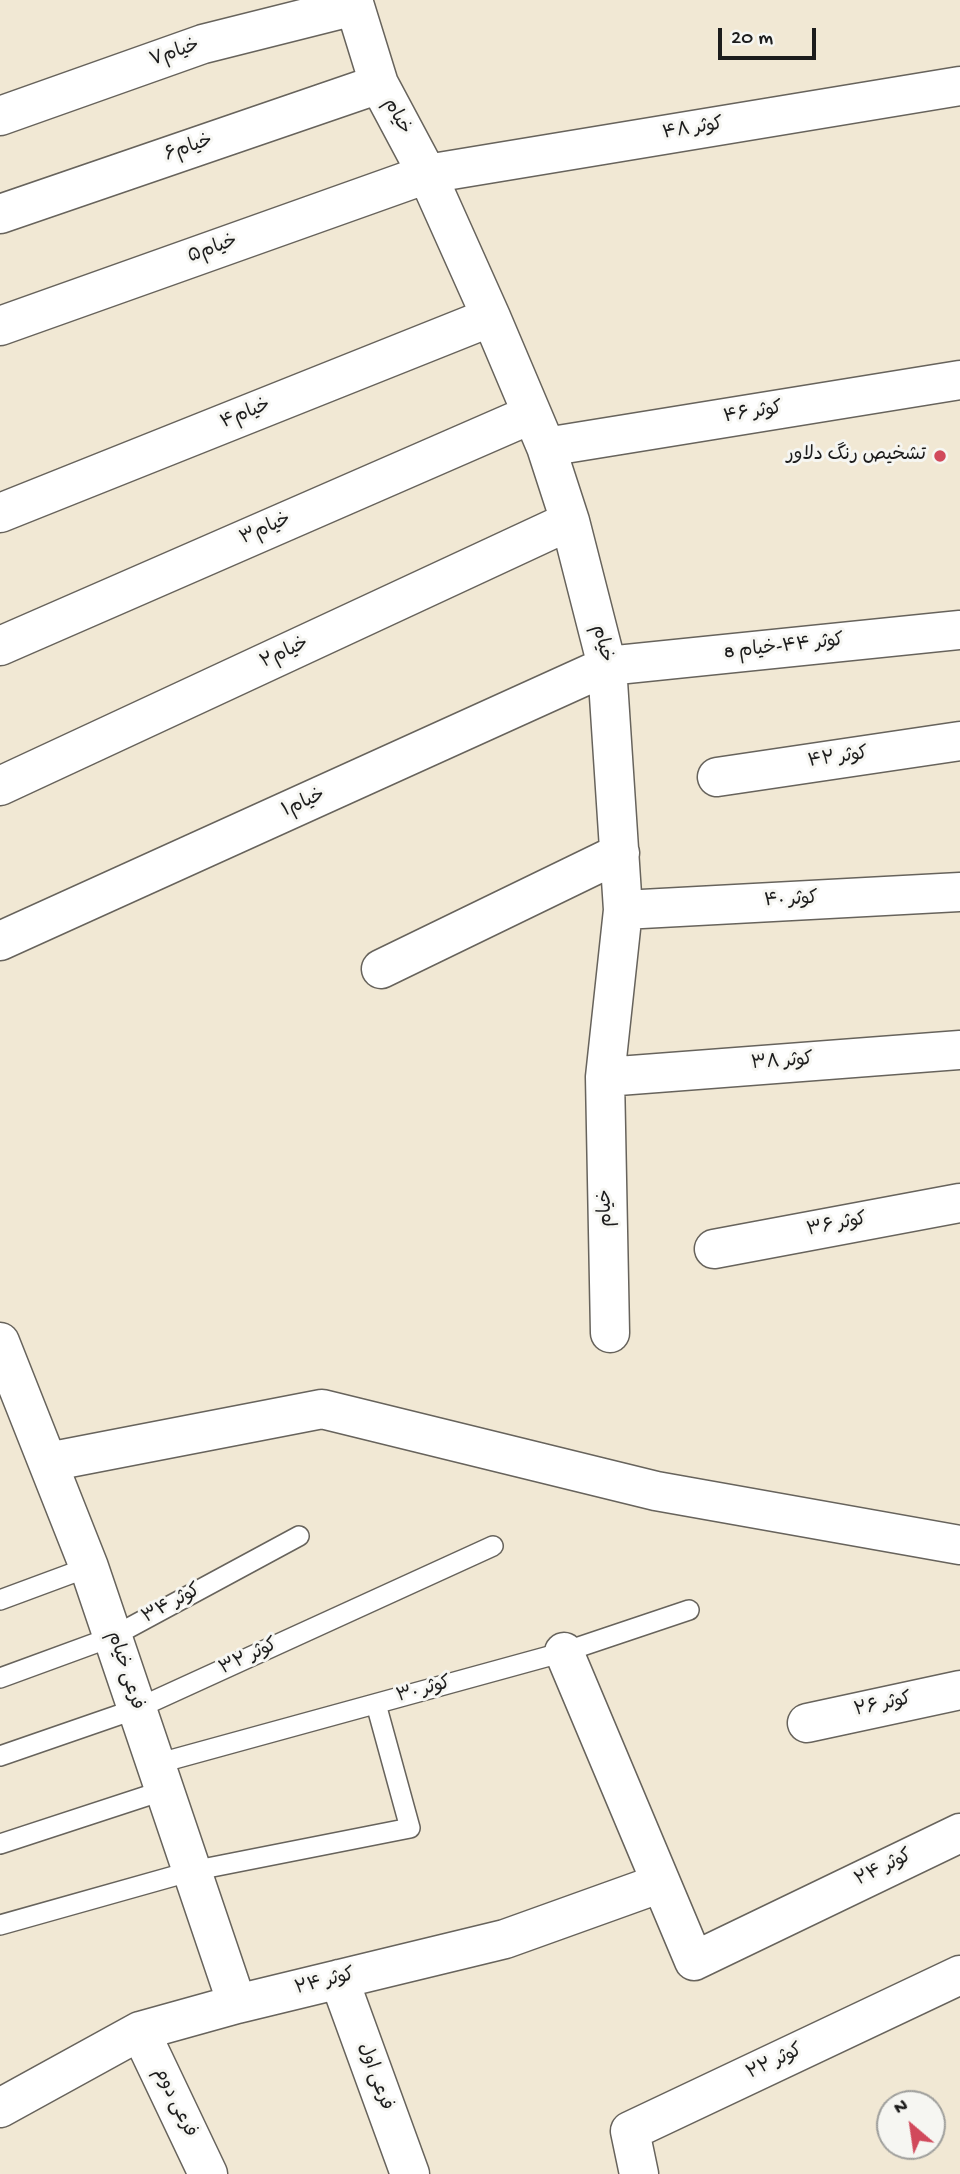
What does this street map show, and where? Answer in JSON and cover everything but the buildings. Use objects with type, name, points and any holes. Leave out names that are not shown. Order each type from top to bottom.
[{"type":"street","name":"خیام","points":[[353,3],[379,84],[427,174],[539,431],[570,521],[607,666],[623,910],[605,1077],[610,1333]]},
{"type":"street","name":"خیام۷","points":[[0,116],[203,44],[353,3]]},
{"type":"street","name":"خیام۶","points":[[0,214],[379,84]]},
{"type":"street","name":"کوثر ۴۸","points":[[427,174],[960,86]]},
{"type":"street","name":"خیام۵","points":[[0,326],[427,174]]},
{"type":"street","name":"خیام۴","points":[[0,513],[491,317]]},
{"type":"street","name":"کوثر ۴۶","points":[[539,431],[960,380]]},
{"type":"street","name":"خیام۳","points":[[0,646],[539,431]]},
{"type":"street","name":"خیام۲","points":[[0,786],[570,521]]},
{"type":"street","name":"کوثر ۴۴-خیام 8","points":[[607,666],[960,630]]},
{"type":"street","name":"خیام۱","points":[[0,942],[607,666]]},
{"type":"street","name":"کوثر ۴۲","points":[[717,777],[960,741]]},
{"type":"street","points":[[381,969],[620,853]]},
{"type":"street","name":"کوثر ۴۰","points":[[623,910],[960,892]]},
{"type":"street","name":"کوثر ۳۸","points":[[605,1077],[960,1050]]},
{"type":"street","name":"کوثر ۳۶","points":[[714,1249],[960,1203]]},
{"type":"street","name":"فرعی خیام","points":[[0,1342],[89,1567],[237,2004]]},
{"type":"street","points":[[48,1462],[322,1409],[656,1491],[960,1545]]},
{"type":"street","name":"کوثر ۲۴","points":[[565,1652],[694,1961],[960,1832]]},
{"type":"street","name":"کوثر ۲۶","points":[[807,1723],[960,1690]]},
{"type":"street","name":"کوثر ۲۴","points":[[0,2108],[140,2031],[237,2004],[505,1939],[661,1883]]},
{"type":"street","name":"کوثر ۲۲","points":[[639,2174],[630,2132],[960,1975]]},
{"type":"street","name":"فرعی اول","points":[[339,1979],[410,2174]]},
{"type":"street","name":"فرعی دوم","points":[[140,2031],[208,2174]]},
{"type":"lane","name":"کوثر ۳۴","points":[[0,1678],[112,1637],[299,1536]]},
{"type":"lane","name":"کوثر ۳۲","points":[[0,1756],[135,1709],[493,1546]]},
{"type":"lane","points":[[0,1600],[89,1567]]},
{"type":"lane","name":"کوثر ۳۰","points":[[0,1844],[160,1777],[376,1704],[565,1652],[689,1610]]},
{"type":"lane","points":[[0,1925],[192,1871],[410,1828],[376,1704]]},
{"type":"place","name":"تشخیص رنگ دلاور","points":[[940,456]]}]
